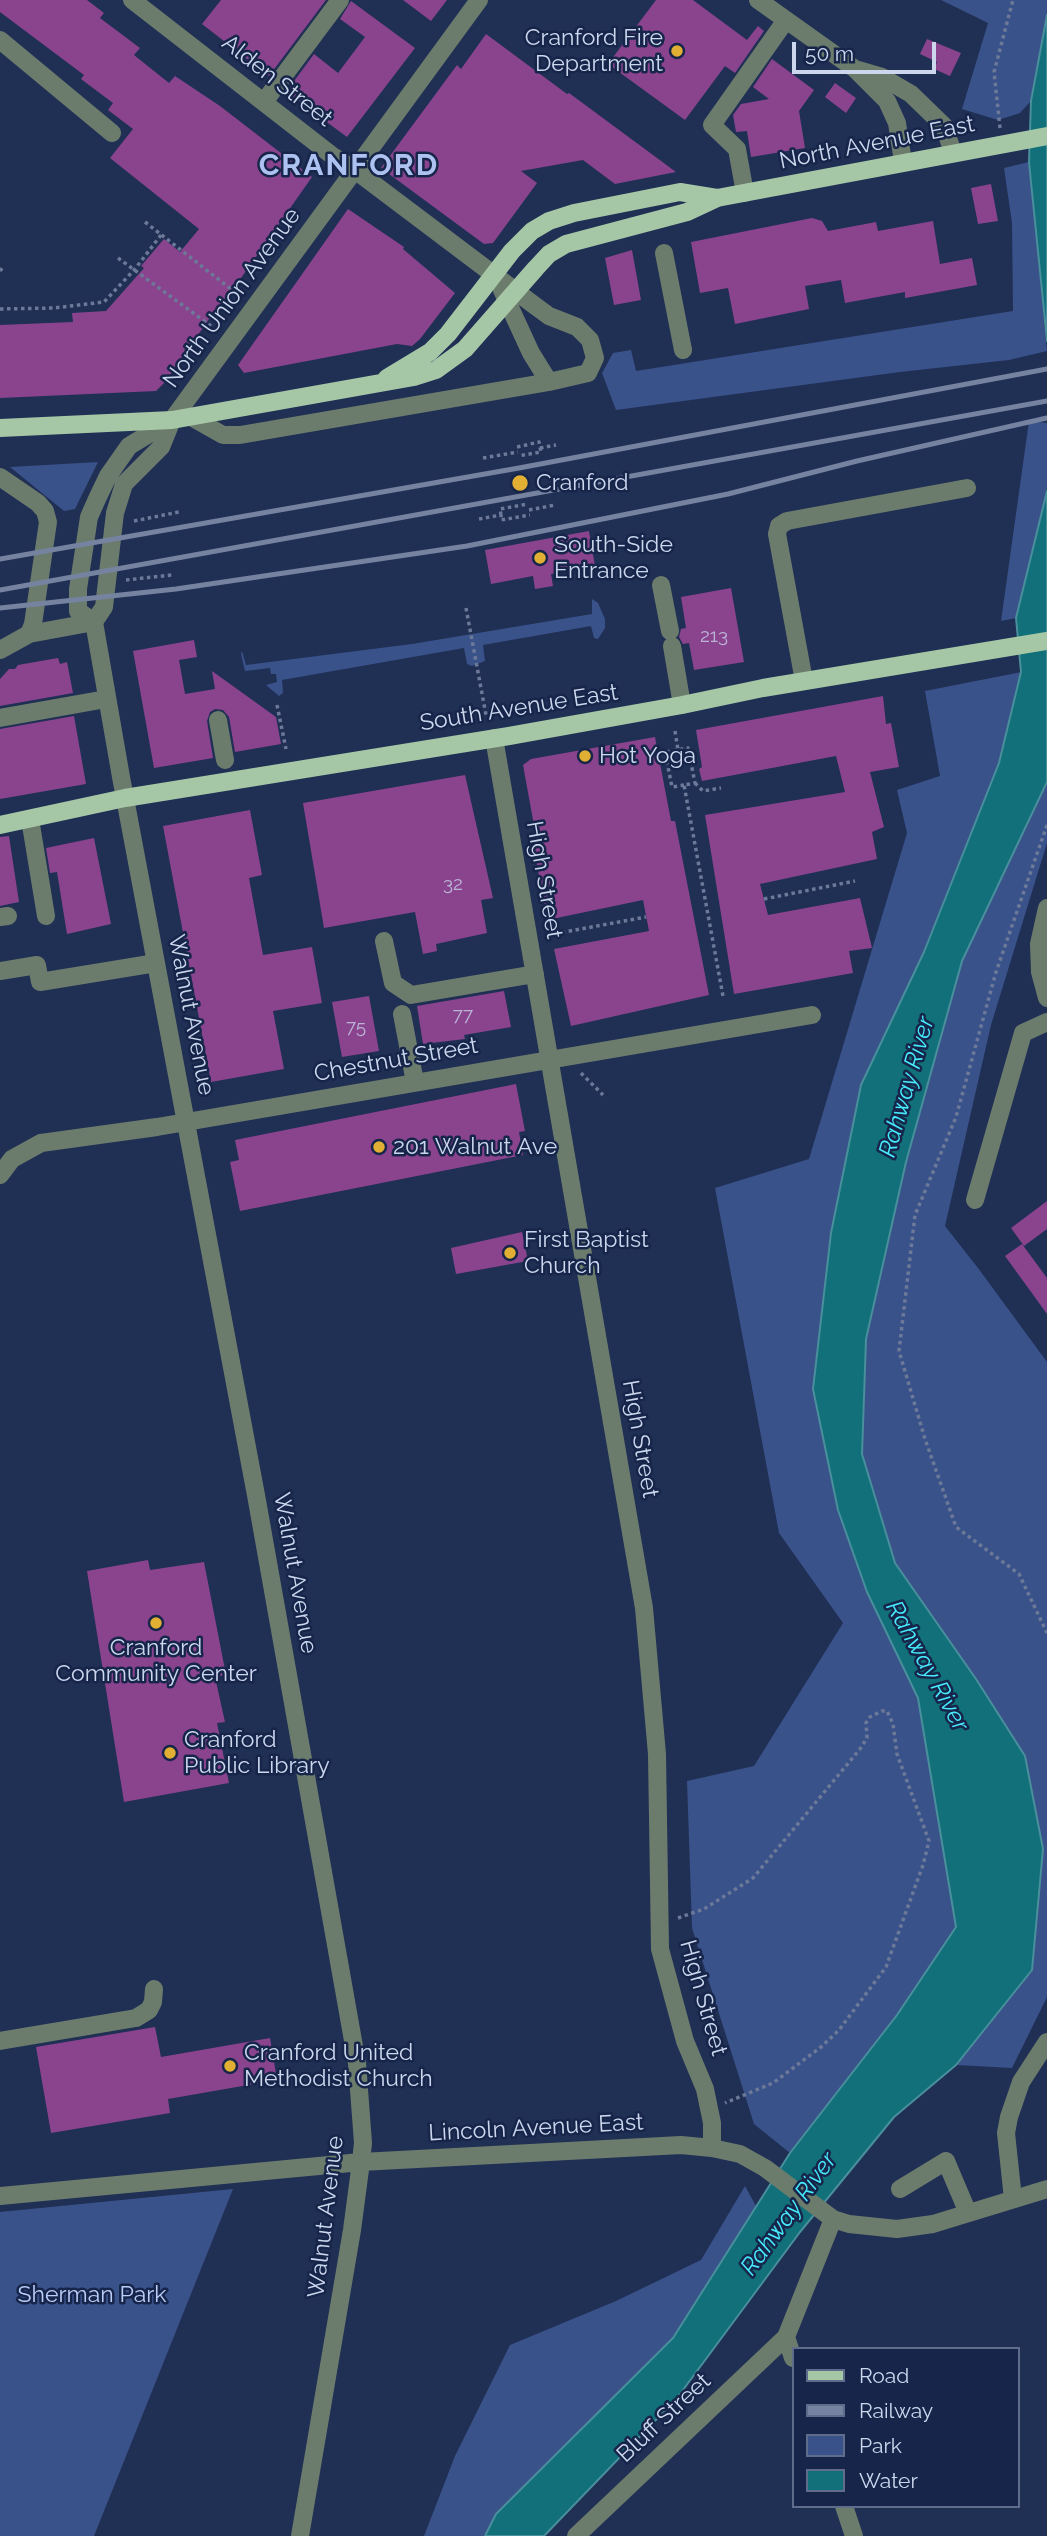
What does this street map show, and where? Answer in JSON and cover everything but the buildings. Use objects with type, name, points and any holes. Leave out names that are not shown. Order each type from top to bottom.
[{"type":"main road","name":"North Avenue East","points":[[0,428],[172,420],[414,377],[436,370],[465,349],[549,254],[566,244],[687,212],[717,198],[1047,136]]},
{"type":"main road","name":"North Avenue East","points":[[381,382],[430,352],[448,334],[532,231],[549,221],[574,213],[680,192],[717,198]]},
{"type":"main road","name":"South Avenue East","points":[[0,825],[125,798],[494,738],[804,681],[1047,641]]},
{"type":"street","name":"Alden Street","points":[[132,0],[334,157],[494,275],[511,295],[531,353],[549,382]]},
{"type":"street","points":[[264,102],[340,0]]},
{"type":"street","name":"North Union Avenue","points":[[172,420],[129,446],[108,476],[89,517],[78,589],[78,611],[94,622],[104,607],[119,495],[124,484],[161,447],[172,420],[479,0]]},
{"type":"street","points":[[758,0],[855,69],[887,101],[897,122],[903,162]]},
{"type":"street","points":[[745,193],[737,149],[712,125],[786,20]]},
{"type":"street","points":[[0,40],[112,133]]},
{"type":"street","points":[[855,69],[882,77],[911,94],[944,126],[953,153]]},
{"type":"street","points":[[664,253],[683,351]]},
{"type":"street","points":[[191,417],[223,435],[240,435],[588,373],[595,358],[590,340],[577,327],[549,316],[511,295]]},
{"type":"street","points":[[0,477],[38,503],[45,511],[48,522],[29,634]]},
{"type":"street","points":[[804,681],[777,534],[779,526],[787,521],[967,488]]},
{"type":"street","points":[[662,585],[682,705]]},
{"type":"street","points":[[0,650],[29,634],[94,622]]},
{"type":"street","name":"Walnut Avenue","points":[[94,622],[106,699],[258,1505],[357,2063],[362,2162],[300,2536]]},
{"type":"street","points":[[0,718],[106,699]]},
{"type":"street","points":[[218,720],[225,760]]},
{"type":"street","name":"High Street","points":[[494,738],[644,1608],[657,1754],[660,1949],[685,2040],[705,2089],[712,2123],[712,2148]]},
{"type":"street","points":[[30,819],[46,916]]},
{"type":"street","points":[[1047,908],[1039,944],[1040,972],[1047,998]]},
{"type":"street","points":[[384,941],[393,983],[411,995],[535,974]]},
{"type":"street","points":[[0,971],[37,965],[40,982],[156,963]]},
{"type":"street","points":[[402,1014],[415,1082]]},
{"type":"street","name":"Chestnut Street","points":[[0,1175],[12,1159],[41,1143],[812,1015]]},
{"type":"street","points":[[975,1199],[1023,1033],[1047,1022]]},
{"type":"street","points":[[0,2041],[136,2018],[149,2010],[154,1989]]},
{"type":"street","points":[[1013,2199],[1006,2133],[1009,2117],[1021,2082],[1047,2042]]},
{"type":"street","name":"Lincoln Avenue East","points":[[0,2196],[362,2162],[681,2145],[740,2154],[765,2168],[829,2217],[849,2224],[898,2229],[933,2224],[1047,2189]]},
{"type":"street","points":[[900,2189],[946,2161],[968,2213]]},
{"type":"street","points":[[792,2355],[786,2337],[829,2217]]},
{"type":"street","name":"Bluff Street","points":[[576,2536],[786,2337]]},
{"type":"street","points":[[845,2508],[854,2536]]},
{"type":"path","points":[[1008,143],[994,93],[993,72],[1013,0]]},
{"type":"path","points":[[145,222],[236,293]]},
{"type":"path","points":[[0,309],[54,308],[104,302],[135,269],[161,235]]},
{"type":"path","points":[[118,258],[211,326]]},
{"type":"path","points":[[483,458],[517,452],[541,452],[539,442],[517,452]]},
{"type":"path","points":[[540,448],[556,445]]},
{"type":"path","points":[[529,510],[500,509],[501,520],[529,510],[555,505]]},
{"type":"path","points":[[134,521],[179,512]]},
{"type":"path","points":[[479,519],[501,515]]},
{"type":"path","points":[[126,580],[172,575]]},
{"type":"path","points":[[467,608],[486,715]]},
{"type":"path","points":[[277,705],[286,749]]},
{"type":"path","points":[[675,731],[678,750]]},
{"type":"path","points":[[695,783],[672,787],[665,752],[688,748],[695,783],[703,791],[721,788]]},
{"type":"path","points":[[684,785],[723,996]]},
{"type":"path","points":[[1047,825],[996,972],[956,1117],[915,1216],[899,1351],[925,1439],[956,1527],[1019,1574],[1047,1633]]},
{"type":"path","points":[[764,899],[855,881]]},
{"type":"path","points":[[548,935],[646,917]]},
{"type":"path","points":[[660,1923],[704,1909],[753,1878],[860,1749],[867,1738],[866,1723],[870,1717],[887,1711],[893,1724],[897,1754],[929,1841],[886,1967],[839,2030],[794,2069],[773,2083],[709,2108]]},
{"type":"green space","points":[[941,0],[1047,0],[1047,15],[1031,101],[1020,113],[998,120],[962,109],[988,23]]},
{"type":"green space","points":[[1029,162],[1047,351],[1009,360],[616,410],[602,373],[613,353],[631,350],[636,371],[1013,311],[1012,223],[1004,168]]},
{"type":"green space","points":[[1029,421],[1047,423],[1047,491],[1016,618],[1001,621]]},
{"type":"green space","points":[[98,462],[75,509],[64,511],[10,467]]},
{"type":"green space","points":[[592,599],[598,603],[605,619],[605,628],[598,639],[594,638],[591,626],[483,645],[485,661],[472,666],[467,664],[464,648],[282,680],[283,693],[279,696],[266,685],[277,682],[276,674],[271,674],[270,668],[245,671],[241,654],[242,651],[246,665],[412,644],[592,614]]},
{"type":"green space","points":[[1047,667],[1047,843],[991,1025],[945,1226],[1047,1362],[1047,1997],[1012,2068],[956,2065],[897,2016],[790,2153],[754,2124],[692,1928],[687,1781],[754,1766],[843,1623],[779,1533],[715,1188],[809,1159],[907,833],[897,790],[940,776],[925,691]]},
{"type":"green space","points":[[745,2186],[756,2206],[673,2338],[496,2514],[485,2536],[424,2536],[455,2456],[510,2345],[616,2301],[701,2260]]},
{"type":"green space","name":"Sherman Park","points":[[233,2189],[94,2536],[0,2536],[0,2212]]},
{"type":"water","points":[[1047,15],[1047,341],[1029,162],[1031,101]]},
{"type":"water","name":"Rahway River","points":[[1047,491],[1047,782],[962,961],[906,1162],[866,1339],[862,1454],[895,1563],[976,1679],[1025,1756],[1043,1849],[1032,1970],[956,2065],[894,2117],[800,2232],[677,2398],[544,2536],[485,2536],[496,2514],[673,2338],[790,2153],[897,2015],[956,1927],[918,1698],[867,1592],[838,1510],[813,1389],[831,1233],[861,1085],[924,952],[999,763],[1021,672],[1016,618]]},
{"type":"railway","points":[[0,559],[519,468],[1047,369]]},
{"type":"railway","points":[[0,590],[1047,401]]},
{"type":"railway","points":[[0,608],[176,589],[467,546],[728,494],[857,461],[1047,418]]},
{"type":"place","name":"Cranford Fire Department","points":[[677,51]]},
{"type":"place","name":"Cranford","points":[[520,483]]},
{"type":"place","name":"South-Side Entrance","points":[[540,558]]},
{"type":"place","name":"Hot Yoga","points":[[585,756]]},
{"type":"place","name":"201 Walnut Ave","points":[[379,1147]]},
{"type":"place","name":"First Baptist Church","points":[[510,1253]]},
{"type":"place","name":"Cranford Community Center","points":[[156,1623]]},
{"type":"place","name":"Cranford Public Library","points":[[170,1753]]},
{"type":"place","name":"Cranford United Methodist Church","points":[[230,2066]]},
{"type":"district","name":"CRANFORD","points":[[349,166]]}]
